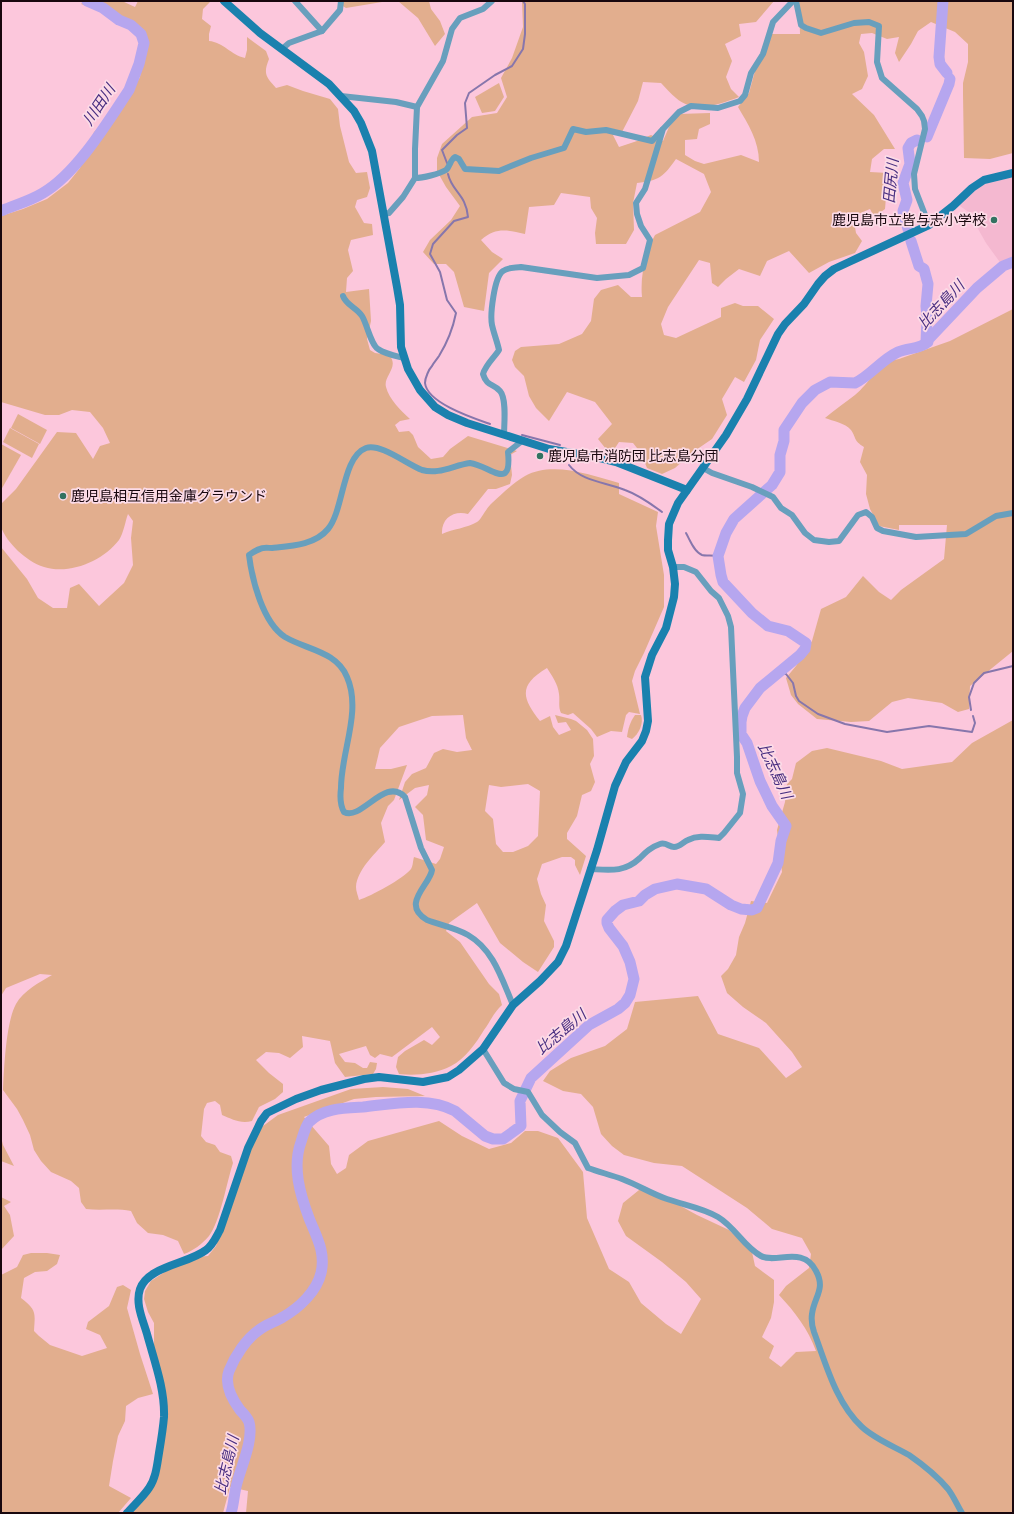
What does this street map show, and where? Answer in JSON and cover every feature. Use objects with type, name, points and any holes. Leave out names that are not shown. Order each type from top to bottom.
[{"type":"street","points":[[224,1],[246,21],[316,74],[341,96],[354,111],[367,136],[372,151],[400,305],[401,347],[408,369],[420,390],[435,407],[458,420],[549,449],[616,462],[687,490]]},
{"type":"street","points":[[295,1],[322,31]]},
{"type":"street","points":[[282,49],[289,43],[322,31],[340,10],[341,1]]},
{"type":"street","points":[[384,214],[389,213],[403,197],[415,178],[417,107],[443,61],[455,23],[460,18],[483,9],[492,1]]},
{"type":"street","points":[[415,178],[423,178],[446,169],[455,157],[465,169],[499,171],[531,158],[564,148],[573,129],[586,132],[606,130],[652,141],[679,112],[691,106],[718,108],[740,101],[745,95],[751,73],[763,54],[773,22],[793,1]]},
{"type":"street","points":[[796,1],[801,25],[821,33],[854,23],[869,22],[879,26],[877,62],[882,78],[917,110],[924,121],[925,129],[914,174],[915,189],[929,225]]},
{"type":"street","points":[[341,96],[396,102],[417,107]]},
{"type":"street","points":[[504,435],[504,398],[500,391],[488,384],[483,374],[485,367],[499,350],[492,325],[491,312],[498,277],[502,271],[521,267],[597,278],[629,275],[643,268],[650,240],[641,226],[637,214],[636,203],[645,189],[664,129]]},
{"type":"street","points":[[127,1513],[149,1488],[154,1477],[164,1416],[160,1384],[139,1305],[140,1290],[146,1279],[160,1271],[200,1255],[214,1242],[220,1230],[248,1148],[267,1113],[296,1099],[321,1090],[364,1079],[379,1077],[423,1082],[448,1077],[459,1070],[483,1049],[513,1005],[540,981],[558,962],[566,946],[615,786],[626,762],[642,741],[646,731],[648,722],[645,677],[652,655],[666,628],[671,613],[675,584],[673,566],[668,550],[669,524],[678,503],[726,435],[747,399],[778,334],[804,304],[825,276],[849,262],[921,230],[984,180],[1013,173]]},
{"type":"street","points":[[343,296],[346,301],[361,314],[372,341],[377,349],[404,358]]},
{"type":"street","points":[[513,1005],[492,959],[481,944],[462,932],[423,918],[418,910],[416,901],[418,893],[431,876],[432,870],[421,848],[405,797],[394,791],[379,796],[350,814],[344,812],[340,796],[342,768],[352,717],[353,700],[347,676],[336,660],[285,636],[274,626],[262,604],[253,577],[249,555],[261,548],[293,546],[322,536],[329,528],[335,515],[346,475],[351,464],[359,453],[366,448],[379,448],[421,469],[433,472],[470,463],[499,474],[504,474],[507,472],[509,466],[508,452],[522,441]]},
{"type":"street","points":[[703,468],[712,473],[752,487],[773,497],[781,508],[792,515],[809,537],[818,541],[839,542],[858,515],[866,512],[872,517],[877,528],[882,531],[916,537],[966,534],[996,516],[1013,513]]},
{"type":"street","points":[[590,869],[616,871],[628,867],[639,859],[647,850],[661,843],[674,847],[697,837],[704,836],[719,838],[740,813],[743,794],[737,773],[738,757],[731,627],[728,616],[719,598],[711,591],[696,572],[684,567],[673,566]]},
{"type":"street","points":[[483,1049],[504,1083],[514,1089],[528,1092],[542,1115],[560,1132],[575,1143],[588,1168],[623,1179],[665,1198],[710,1212],[720,1218],[752,1249],[762,1256],[768,1258],[785,1256],[796,1257],[804,1259],[811,1264],[816,1270],[820,1286],[820,1294],[812,1313],[811,1323],[838,1393],[848,1410],[862,1427],[876,1437],[910,1456],[933,1475],[947,1489],[962,1513]]},
{"type":"shaded area","points":[[84,1],[122,1],[135,7],[138,1],[209,1],[210,2],[203,9],[202,19],[211,26],[209,41],[219,44],[235,54],[245,58],[247,50],[247,37],[266,51],[269,59],[266,68],[266,75],[276,88],[287,85],[330,99],[338,109],[340,126],[349,162],[356,173],[367,172],[370,188],[367,197],[357,200],[355,207],[364,223],[372,224],[373,235],[351,240],[348,250],[353,271],[347,278],[346,292],[369,289],[371,321],[367,339],[370,350],[375,353],[389,355],[392,359],[393,364],[387,379],[386,387],[399,409],[410,419],[400,421],[395,425],[399,432],[409,431],[413,435],[418,447],[431,459],[443,457],[450,449],[468,436],[517,451],[510,455],[512,475],[510,484],[496,489],[488,489],[468,514],[458,513],[449,516],[442,528],[442,534],[477,522],[492,503],[512,485],[525,476],[547,470],[584,473],[619,483],[619,494],[658,512],[656,526],[664,575],[664,607],[635,671],[632,681],[640,714],[629,712],[626,715],[622,732],[611,731],[597,737],[591,729],[573,713],[568,715],[561,713],[557,687],[547,668],[531,680],[527,686],[526,698],[534,713],[540,721],[550,716],[553,727],[559,735],[571,730],[566,722],[558,723],[555,715],[576,721],[587,730],[593,739],[594,756],[590,764],[595,782],[591,791],[582,795],[577,816],[567,833],[567,839],[586,856],[580,875],[575,865],[575,860],[571,857],[562,857],[542,864],[537,879],[546,905],[544,921],[554,941],[554,947],[538,972],[500,943],[477,903],[449,923],[446,931],[460,942],[489,984],[499,994],[502,1005],[494,1014],[474,1045],[456,1063],[445,1069],[432,1073],[412,1075],[399,1074],[396,1067],[398,1057],[424,1040],[432,1045],[440,1037],[432,1027],[392,1057],[380,1054],[375,1058],[370,1055],[366,1046],[339,1054],[345,1062],[355,1063],[363,1068],[367,1068],[370,1062],[377,1063],[373,1074],[345,1077],[335,1063],[330,1041],[302,1036],[303,1047],[290,1058],[279,1053],[266,1052],[256,1060],[283,1084],[283,1092],[275,1099],[259,1107],[252,1121],[240,1121],[222,1115],[220,1105],[215,1101],[207,1103],[204,1109],[201,1136],[206,1142],[215,1145],[220,1152],[231,1156],[233,1163],[220,1211],[213,1230],[200,1244],[184,1254],[178,1241],[163,1235],[148,1233],[137,1223],[131,1211],[86,1209],[81,1202],[79,1188],[71,1181],[51,1172],[41,1161],[34,1150],[30,1135],[23,1120],[3,1090],[8,1033],[16,1004],[27,991],[52,975],[40,974],[6,988],[1,996],[1,547],[27,579],[38,598],[53,608],[67,608],[70,588],[79,584],[99,606],[124,583],[133,565],[131,538],[133,521],[128,514],[121,537],[112,548],[95,560],[75,568],[64,569],[44,567],[27,558],[8,540],[2,529],[1,523],[1,504],[16,489],[57,432],[76,433],[93,459],[100,446],[110,443],[103,428],[90,412],[72,410],[59,415],[45,415],[1,402],[1,216],[47,199],[68,183],[80,168],[94,132],[126,102],[140,77],[144,50],[139,31],[130,21],[81,4]],"holes":[[[463,715],[466,738],[472,750],[457,752],[443,749],[434,753],[426,768],[412,774],[405,782],[399,800],[415,788],[429,785],[427,795],[415,807],[423,815],[426,840],[444,847],[440,859],[436,864],[414,857],[412,868],[401,878],[359,900],[356,889],[359,875],[385,842],[381,823],[388,806],[394,800],[407,765],[391,769],[375,769],[380,748],[399,727],[432,716]],[[528,784],[540,791],[538,836],[528,846],[513,852],[503,852],[496,844],[493,819],[485,811],[489,785],[501,787]]]},
{"type":"shaded area","points":[[339,1],[398,1],[346,8],[341,5]]},
{"type":"shaded area","points":[[398,1],[429,1],[431,9],[440,21],[445,34],[435,46],[418,18]]},
{"type":"shaded area","points":[[522,1],[774,1],[756,22],[739,24],[741,36],[725,44],[732,61],[726,77],[731,89],[739,97],[715,105],[699,107],[691,106],[676,98],[661,83],[643,82],[638,101],[622,132],[613,135],[619,147],[651,135],[663,141],[669,127],[679,114],[710,113],[710,124],[699,129],[697,139],[685,140],[685,155],[704,164],[741,155],[759,162],[759,154],[755,140],[738,107],[749,93],[767,34],[800,34],[799,1],[1013,1],[1013,153],[990,159],[964,158],[963,83],[968,62],[968,44],[955,32],[931,22],[918,31],[899,62],[895,53],[899,37],[887,39],[872,33],[861,34],[859,43],[864,52],[868,76],[862,89],[852,94],[874,115],[895,149],[884,149],[872,159],[870,172],[888,173],[885,209],[874,217],[870,209],[853,216],[856,233],[862,241],[855,253],[829,262],[809,273],[789,251],[767,261],[760,276],[739,269],[718,287],[712,283],[710,263],[699,260],[668,307],[661,324],[664,335],[676,338],[721,317],[721,308],[735,303],[743,306],[758,306],[774,319],[760,340],[756,360],[744,382],[735,377],[722,399],[727,415],[712,439],[693,452],[675,468],[662,474],[647,468],[641,453],[633,443],[619,442],[613,451],[606,449],[598,439],[612,424],[595,402],[567,392],[549,421],[536,408],[529,396],[524,376],[515,367],[512,360],[515,351],[521,347],[559,344],[582,334],[591,321],[594,299],[601,290],[618,285],[631,297],[642,297],[644,265],[648,250],[655,235],[700,212],[711,192],[704,174],[676,159],[668,170],[660,177],[651,181],[637,183],[633,203],[634,230],[626,244],[596,244],[595,233],[597,218],[591,208],[590,197],[561,193],[554,205],[529,207],[525,234],[513,231],[497,231],[481,240],[492,252],[503,259],[489,273],[484,311],[464,307],[454,272],[446,264],[434,264],[423,252],[430,240],[451,220],[460,206],[446,187],[437,171],[437,158],[442,144],[472,117],[497,113],[507,97],[501,78],[512,58],[523,27]]},
{"type":"shaded area","points":[[499,83],[504,97],[495,111],[482,113],[475,97]]},
{"type":"shaded area","name":"鹿児島市立皆与志小学校","points":[[1013,177],[1013,260],[1002,265],[986,243],[977,227],[973,212],[970,213],[960,206],[960,203],[982,185]]},
{"type":"shaded area","points":[[1013,309],[1013,651],[970,686],[969,709],[958,712],[942,703],[908,698],[892,702],[869,721],[851,722],[817,719],[798,704],[791,695],[786,678],[796,666],[812,641],[821,609],[846,597],[863,576],[879,592],[891,600],[901,590],[944,559],[947,525],[899,525],[899,530],[879,526],[870,509],[866,494],[867,475],[860,462],[864,447],[857,441],[851,430],[842,424],[825,418],[855,395],[885,364],[950,341]]},
{"type":"shaded area","points":[[18,414],[47,430],[40,444],[11,428]]},
{"type":"shaded area","points":[[10,428],[39,444],[32,458],[3,442]]},
{"type":"shaded area","points":[[1,444],[21,455],[1,490]]},
{"type":"shaded area","points":[[635,715],[641,715],[642,721],[639,731],[632,739],[627,737]]},
{"type":"shaded area","points":[[1013,720],[1013,1513],[246,1513],[248,1491],[230,1487],[223,1513],[132,1513],[149,1494],[165,1432],[154,1351],[154,1323],[148,1312],[144,1299],[145,1291],[151,1281],[186,1258],[208,1256],[216,1246],[253,1142],[263,1126],[278,1115],[351,1089],[383,1087],[408,1089],[425,1096],[354,1099],[304,1117],[329,1146],[331,1164],[337,1174],[346,1168],[349,1155],[368,1141],[439,1121],[462,1136],[489,1149],[511,1143],[525,1131],[538,1131],[558,1138],[583,1172],[587,1218],[609,1269],[629,1282],[641,1303],[666,1324],[681,1334],[701,1299],[686,1282],[662,1262],[626,1236],[618,1221],[623,1203],[644,1186],[697,1215],[729,1230],[752,1252],[755,1266],[774,1280],[774,1302],[771,1318],[762,1337],[774,1346],[769,1358],[781,1367],[796,1352],[816,1351],[809,1335],[800,1321],[779,1295],[786,1286],[809,1268],[811,1254],[802,1238],[772,1229],[747,1208],[682,1166],[654,1163],[624,1155],[612,1146],[601,1134],[593,1107],[581,1094],[563,1091],[543,1081],[550,1071],[571,1058],[605,1046],[627,1029],[635,1002],[698,996],[718,1034],[759,1048],[786,1078],[802,1067],[792,1052],[766,1023],[743,1007],[727,993],[721,976],[728,969],[736,955],[739,937],[745,923],[751,901],[767,903],[782,872],[777,830],[785,802],[787,784],[792,779],[796,763],[812,751],[827,748],[881,761],[902,769],[952,762],[972,743]]},
{"type":"shaded area","points":[[1,1137],[3,1145],[14,1166],[1,1161]]},
{"type":"shaded area","points":[[1,1197],[11,1202],[4,1206],[10,1215],[14,1236],[1,1250]]},
{"type":"shaded area","points":[[31,1253],[60,1255],[57,1264],[47,1271],[35,1272],[24,1278],[21,1298],[34,1312],[34,1331],[50,1345],[82,1356],[107,1348],[100,1335],[86,1329],[88,1322],[109,1306],[117,1287],[123,1285],[131,1290],[127,1308],[153,1394],[138,1398],[126,1406],[125,1421],[118,1436],[109,1486],[131,1498],[118,1513],[1,1513],[1,1275],[17,1267],[23,1255]]},
{"type":"waterway","name":"川田川","points":[[1,211],[38,196],[56,184],[68,173],[101,132],[129,90],[139,64],[144,43],[141,34],[131,25],[119,20],[103,8],[87,1]]},
{"type":"waterway","points":[[447,163],[442,150],[457,135],[467,128],[465,103],[469,93],[495,75],[512,66],[523,49],[525,34],[525,4],[523,1]]},
{"type":"waterway","name":"田尻川","points":[[943,1],[939,57],[940,64],[947,73]]},
{"type":"waterway","name":"田尻川","points":[[927,137],[950,79]]},
{"type":"waterway","name":"田尻川","points":[[908,229],[903,211],[907,200],[903,183],[910,164],[908,148],[911,143],[917,140]]},
{"type":"waterway","points":[[448,174],[450,180],[465,203],[468,217],[454,221],[433,244],[430,254],[440,272],[447,300],[456,313],[447,341],[439,356],[428,371],[425,383],[428,390],[442,403],[462,414],[490,424]]},
{"type":"waterway","name":"田尻川","points":[[911,241],[919,266],[924,269],[928,284],[926,306],[926,342]]},
{"type":"waterway","name":"比志島川","points":[[231,1513],[236,1487],[248,1445],[250,1429],[248,1420],[237,1406],[228,1386],[227,1381],[229,1371],[245,1343],[262,1328],[283,1317],[301,1304],[316,1286],[321,1273],[321,1251],[303,1200],[297,1171],[298,1151],[309,1122],[327,1111],[342,1108],[422,1102],[444,1106],[455,1111],[485,1136],[493,1139],[503,1139],[521,1126],[520,1101],[531,1078],[589,1025],[618,1009],[625,1003],[630,995],[634,979],[630,962],[623,946],[609,928],[607,923],[607,920],[615,911],[623,905],[639,901],[655,889],[677,884],[706,889],[731,905],[741,909],[752,910],[757,908],[778,863],[781,841],[786,826],[772,806],[760,781],[747,743],[741,734],[742,716],[745,708],[760,688],[800,655],[805,649],[806,643],[788,631],[768,626],[752,613],[723,582],[718,556],[726,533],[734,519],[772,485],[780,472],[780,455],[784,441],[784,430],[802,403],[815,390],[830,382],[855,383],[892,355],[902,350],[924,345],[977,288],[1003,266],[1013,262]]},
{"type":"waterway","points":[[522,435],[560,445]]},
{"type":"waterway","points":[[569,465],[574,471],[581,475],[630,492],[662,512]]},
{"type":"waterway","points":[[686,533],[692,546],[699,553],[703,555],[718,556]]},
{"type":"waterway","points":[[971,710],[969,697],[974,683],[984,673],[1013,666]]},
{"type":"waterway","points":[[779,673],[786,674],[793,683],[796,696],[799,701],[818,714],[845,724],[887,732],[929,726],[972,732],[975,723],[973,716]]},
{"type":"place","name":"鹿児島市立皆与志小学校","points":[[994,220]]},
{"type":"place","name":"鹿児島市消防団 比志島分団","points":[[540,456]]},
{"type":"place","name":"鹿児島相互信用金庫グラウンド","points":[[63,496]]}]
